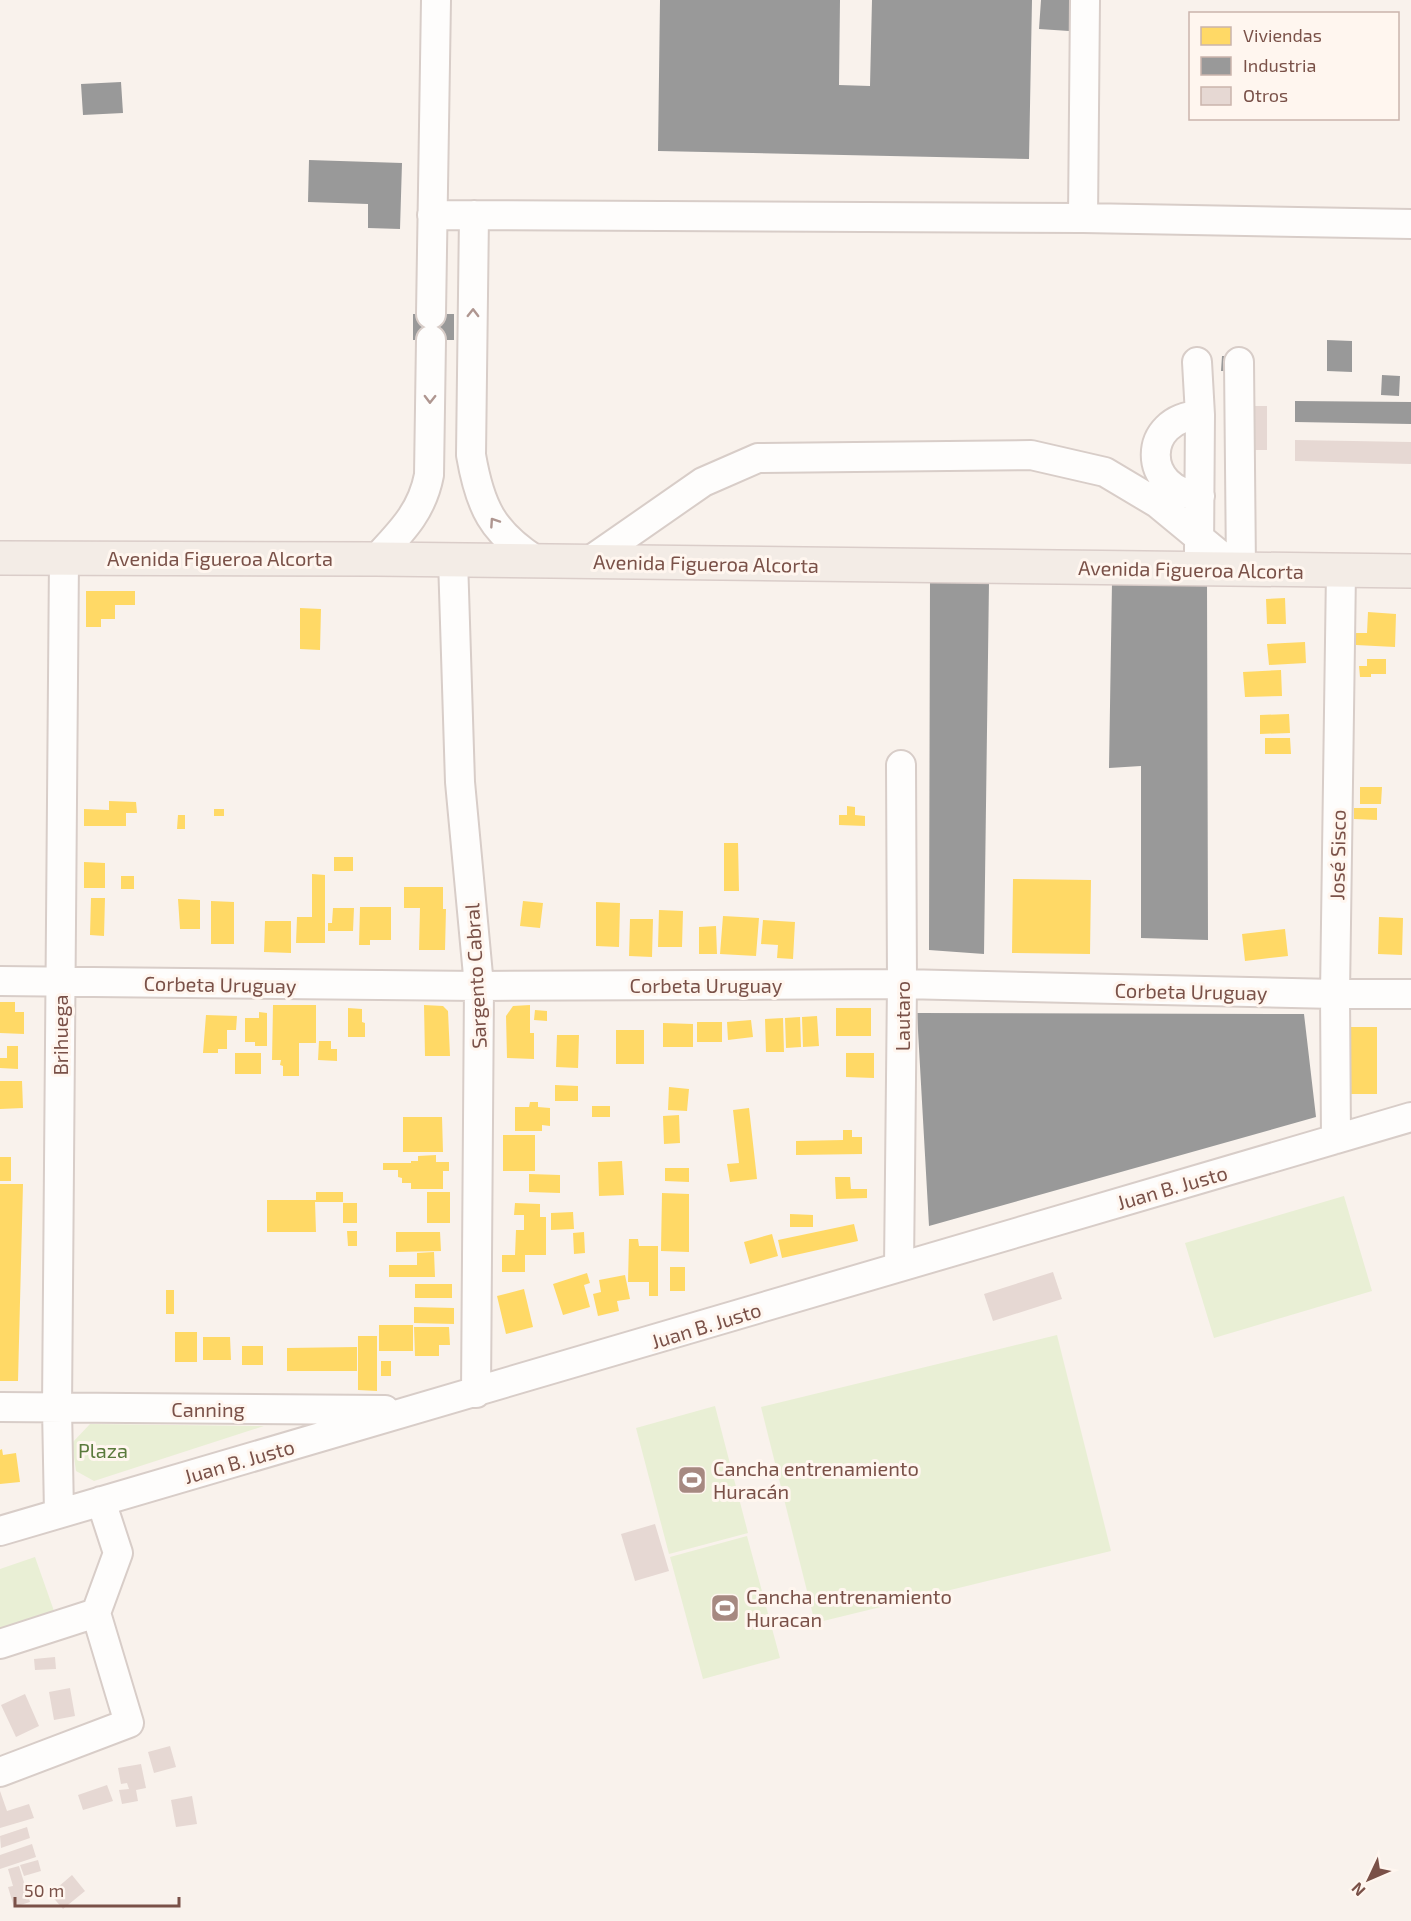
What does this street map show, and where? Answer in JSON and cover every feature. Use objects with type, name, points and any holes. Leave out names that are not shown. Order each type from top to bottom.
[{"type":"main road","name":"Avenida Figueroa Alcorta","points":[[0,558],[453,559],[588,562],[1199,553],[1239,569],[1411,572]]},
{"type":"street","points":[[376,559],[405,528],[419,507],[429,475],[436,0]]},
{"type":"street","points":[[1083,218],[1085,0]]},
{"type":"street","points":[[432,215],[1083,218],[1411,224]]},
{"type":"street","points":[[474,215],[471,455],[484,507],[498,529],[516,548],[537,561]]},
{"type":"street","points":[[1197,362],[1200,415],[1199,553]]},
{"type":"street","points":[[1239,362],[1239,569]]},
{"type":"street","points":[[1200,415],[1187,416],[1169,425],[1158,442],[1155,455],[1158,469],[1164,480],[1174,490],[1186,495],[1200,496]]},
{"type":"street","points":[[588,562],[703,482],[758,458],[1031,455],[1106,472],[1157,503],[1199,553]]},
{"type":"street","name":"Brihuega","points":[[59,1513],[57,1408],[64,558]]},
{"type":"street","name":"Sargento Cabral","points":[[453,559],[460,782],[479,986],[476,1393]]},
{"type":"street","name":"José Sisco","points":[[1336,1139],[1335,994],[1341,571]]},
{"type":"street","name":"Lautaro","points":[[899,1267],[902,984],[901,765]]},
{"type":"street","name":"Corbeta Uruguay","points":[[0,981],[479,986],[902,984],[1411,994]]},
{"type":"street","name":"Juan B. Justo","points":[[0,1531],[1411,1118]]},
{"type":"street","name":"Canning","points":[[0,1407],[417,1410]]},
{"type":"street","points":[[0,1772],[129,1723],[96,1613],[118,1553],[101,1501]]},
{"type":"street","points":[[0,1644],[96,1613]]},
{"type":"green space","points":[[1344,1196],[1372,1291],[1214,1338],[1185,1243]]},
{"type":"green space","points":[[1057,1335],[1111,1551],[815,1623],[761,1407]]},
{"type":"green space","name":"Cancha entrenamiento Huracán","points":[[715,1406],[748,1533],[669,1554],[636,1428]]},
{"type":"green space","name":"Plaza","points":[[90,1424],[264,1426],[94,1481],[76,1471],[72,1443]]},
{"type":"green space","name":"Cancha entrenamiento Huracan","points":[[747,1536],[780,1658],[703,1679],[670,1557]]},
{"type":"green space","points":[[35,1557],[54,1611],[0,1629],[0,1569]]},
{"type":"building: Viviendas","points":[[86,591],[135,591],[135,605],[115,605],[115,619],[101,619],[101,627],[86,627]]},
{"type":"building: Viviendas","points":[[1285,598],[1286,624],[1267,624],[1266,599]]},
{"type":"building: Viviendas","points":[[300,608],[321,609],[320,650],[300,649]]},
{"type":"building: Viviendas","points":[[1368,612],[1396,614],[1395,647],[1356,645],[1356,633],[1367,633]]},
{"type":"building: Viviendas","points":[[1305,642],[1306,663],[1269,665],[1267,644]]},
{"type":"building: Viviendas","points":[[1367,659],[1386,659],[1386,674],[1360,677],[1359,666],[1367,666]]},
{"type":"building: Viviendas","points":[[1281,670],[1282,696],[1245,697],[1243,672]]},
{"type":"building: Viviendas","points":[[1289,714],[1290,733],[1260,734],[1260,715]]},
{"type":"building: Viviendas","points":[[1265,738],[1290,738],[1291,754],[1265,754]]},
{"type":"building: Viviendas","points":[[1360,787],[1382,787],[1381,804],[1360,804]]},
{"type":"building: Viviendas","points":[[109,801],[136,802],[137,813],[126,813],[126,826],[84,826],[84,809],[109,810]]},
{"type":"building: Viviendas","points":[[847,806],[855,807],[855,815],[865,816],[865,826],[839,825],[839,815],[847,815]]},
{"type":"building: Viviendas","points":[[1354,808],[1377,808],[1377,820],[1354,819]]},
{"type":"building: Viviendas","points":[[214,809],[224,809],[224,816],[214,816]]},
{"type":"building: Viviendas","points":[[178,815],[185,815],[185,829],[177,829]]},
{"type":"building: Viviendas","points":[[724,843],[738,843],[739,891],[724,891]]},
{"type":"building: Viviendas","points":[[334,857],[353,857],[353,871],[334,871]]},
{"type":"building: Viviendas","points":[[84,862],[105,863],[105,888],[84,888]]},
{"type":"building: Viviendas","points":[[312,874],[325,875],[325,943],[296,943],[297,917],[312,917]]},
{"type":"building: Viviendas","points":[[121,876],[134,876],[134,889],[121,889]]},
{"type":"building: Viviendas","points":[[1013,879],[1091,880],[1090,954],[1012,953]]},
{"type":"building: Viviendas","points":[[404,887],[443,887],[443,909],[446,909],[445,950],[419,950],[420,908],[404,908]]},
{"type":"building: Viviendas","points":[[91,898],[105,898],[104,936],[90,935]]},
{"type":"building: Viviendas","points":[[178,899],[200,900],[200,929],[180,929]]},
{"type":"building: Viviendas","points":[[211,901],[234,902],[234,944],[211,944]]},
{"type":"building: Viviendas","points":[[523,901],[543,903],[540,928],[520,926]]},
{"type":"building: Viviendas","points":[[596,902],[620,903],[619,947],[596,946]]},
{"type":"building: Viviendas","points":[[360,907],[391,907],[391,940],[370,940],[370,945],[359,945]]},
{"type":"building: Viviendas","points":[[333,908],[354,908],[353,931],[328,931],[328,923],[332,923]]},
{"type":"building: Viviendas","points":[[659,910],[683,911],[682,947],[658,947]]},
{"type":"building: Viviendas","points":[[723,916],[759,918],[756,956],[720,954]]},
{"type":"building: Viviendas","points":[[1379,917],[1403,918],[1402,955],[1378,954]]},
{"type":"building: Viviendas","points":[[630,919],[653,919],[652,957],[629,956]]},
{"type":"building: Viviendas","points":[[763,920],[795,922],[793,959],[777,958],[778,945],[761,944]]},
{"type":"building: Viviendas","points":[[265,921],[291,921],[291,953],[264,952]]},
{"type":"building: Viviendas","points":[[716,926],[717,954],[699,954],[699,927]]},
{"type":"building: Viviendas","points":[[1285,929],[1288,956],[1245,961],[1242,934]]},
{"type":"building: Viviendas","points":[[0,1002],[15,1002],[15,1012],[24,1012],[24,1034],[0,1033]]},
{"type":"building: Viviendas","points":[[273,1005],[316,1005],[316,1043],[299,1043],[299,1076],[283,1076],[281,1060],[272,1060]]},
{"type":"building: Viviendas","points":[[424,1005],[443,1006],[448,1011],[450,1056],[425,1056]]},
{"type":"building: Viviendas","points":[[530,1005],[530,1033],[534,1033],[534,1059],[507,1058],[506,1016],[513,1006]]},
{"type":"building: Viviendas","points":[[348,1008],[362,1009],[365,1037],[348,1037]]},
{"type":"building: Viviendas","points":[[836,1008],[871,1008],[871,1036],[836,1036]]},
{"type":"building: Viviendas","points":[[535,1010],[547,1011],[547,1021],[534,1020]]},
{"type":"building: Viviendas","points":[[259,1012],[267,1013],[267,1046],[255,1046],[255,1042],[245,1042],[245,1018],[259,1018]]},
{"type":"building: Viviendas","points":[[206,1015],[237,1016],[236,1030],[227,1030],[227,1049],[218,1049],[218,1053],[203,1053]]},
{"type":"building: Viviendas","points":[[817,1016],[819,1046],[803,1047],[802,1017]]},
{"type":"building: Viviendas","points":[[800,1017],[801,1047],[786,1048],[785,1018]]},
{"type":"building: Viviendas","points":[[783,1018],[784,1052],[766,1052],[765,1019]]},
{"type":"building: Viviendas","points":[[751,1020],[753,1037],[728,1040],[727,1022]]},
{"type":"building: Viviendas","points":[[697,1022],[722,1022],[722,1042],[697,1042]]},
{"type":"building: Viviendas","points":[[663,1023],[693,1024],[693,1047],[663,1047]]},
{"type":"building: Viviendas","points":[[1350,1027],[1377,1027],[1377,1094],[1351,1094]]},
{"type":"building: Viviendas","points":[[616,1030],[644,1030],[644,1064],[616,1064]]},
{"type":"building: Viviendas","points":[[557,1035],[579,1035],[578,1068],[556,1067]]},
{"type":"building: Viviendas","points":[[319,1041],[331,1041],[331,1049],[337,1049],[337,1061],[318,1060]]},
{"type":"building: Viviendas","points":[[7,1046],[18,1046],[18,1069],[0,1068],[0,1058],[7,1058]]},
{"type":"building: Viviendas","points":[[235,1053],[261,1053],[261,1074],[235,1074]]},
{"type":"building: Viviendas","points":[[846,1053],[874,1053],[874,1078],[846,1077]]},
{"type":"building: Viviendas","points":[[0,1081],[22,1081],[23,1108],[0,1109]]},
{"type":"building: Viviendas","points":[[555,1085],[578,1086],[578,1101],[555,1101]]},
{"type":"building: Viviendas","points":[[669,1087],[689,1089],[687,1111],[668,1110]]},
{"type":"building: Viviendas","points":[[530,1102],[538,1102],[538,1107],[550,1108],[550,1126],[542,1125],[542,1131],[515,1131],[515,1107],[529,1107]]},
{"type":"building: Viviendas","points":[[592,1106],[610,1106],[610,1117],[592,1117]]},
{"type":"building: Viviendas","points":[[749,1108],[757,1179],[730,1182],[727,1164],[739,1163],[733,1110]]},
{"type":"building: Viviendas","points":[[679,1115],[680,1143],[664,1144],[663,1116]]},
{"type":"building: Viviendas","points":[[403,1117],[442,1117],[443,1152],[403,1152]]},
{"type":"building: Viviendas","points":[[843,1130],[852,1130],[852,1137],[862,1137],[862,1154],[796,1155],[796,1141],[843,1140]]},
{"type":"building: Viviendas","points":[[503,1135],[535,1135],[535,1171],[503,1171]]},
{"type":"building: Viviendas","points":[[436,1155],[436,1162],[449,1162],[449,1171],[443,1171],[443,1189],[411,1189],[411,1183],[402,1183],[402,1178],[398,1177],[398,1170],[383,1170],[383,1163],[411,1163],[411,1161],[418,1161],[418,1156]]},
{"type":"building: Viviendas","points":[[0,1157],[11,1157],[11,1181],[0,1181]]},
{"type":"building: Viviendas","points":[[622,1161],[624,1195],[599,1196],[598,1162]]},
{"type":"building: Viviendas","points":[[665,1168],[689,1168],[689,1182],[665,1181]]},
{"type":"building: Viviendas","points":[[529,1174],[560,1175],[560,1193],[529,1192]]},
{"type":"building: Viviendas","points":[[835,1177],[850,1177],[851,1189],[867,1189],[867,1198],[836,1199]]},
{"type":"building: Viviendas","points":[[0,1184],[23,1184],[18,1381],[0,1381]]},
{"type":"building: Viviendas","points":[[316,1192],[343,1192],[343,1202],[315,1202],[316,1232],[267,1232],[267,1200],[316,1200]]},
{"type":"building: Viviendas","points":[[427,1192],[450,1192],[450,1223],[427,1223]]},
{"type":"building: Viviendas","points":[[662,1193],[689,1194],[689,1252],[661,1251]]},
{"type":"building: Viviendas","points":[[343,1203],[357,1203],[357,1223],[343,1223]]},
{"type":"building: Viviendas","points":[[515,1203],[540,1204],[540,1217],[546,1217],[546,1255],[525,1255],[525,1272],[502,1272],[502,1255],[515,1255],[516,1230],[524,1230],[524,1215],[514,1215]]},
{"type":"building: Viviendas","points":[[573,1212],[574,1229],[551,1230],[551,1213]]},
{"type":"building: Viviendas","points":[[790,1214],[813,1215],[813,1227],[790,1227]]},
{"type":"building: Viviendas","points":[[854,1224],[858,1241],[782,1258],[778,1240]]},
{"type":"building: Viviendas","points":[[347,1231],[357,1231],[357,1246],[348,1246]]},
{"type":"building: Viviendas","points":[[396,1232],[440,1232],[441,1251],[396,1252]]},
{"type":"building: Viviendas","points":[[584,1232],[585,1253],[574,1254],[573,1233]]},
{"type":"building: Viviendas","points":[[772,1234],[778,1256],[750,1264],[744,1242]]},
{"type":"building: Viviendas","points":[[629,1239],[638,1239],[639,1246],[658,1246],[658,1296],[649,1296],[649,1282],[628,1282]]},
{"type":"building: Viviendas","points":[[434,1252],[435,1277],[389,1277],[389,1265],[417,1265],[417,1253]]},
{"type":"building: Viviendas","points":[[670,1267],[685,1267],[685,1291],[670,1291]]},
{"type":"building: Viviendas","points":[[587,1273],[590,1283],[584,1285],[590,1307],[563,1315],[553,1284]]},
{"type":"building: Viviendas","points":[[625,1275],[630,1299],[617,1301],[619,1311],[598,1316],[593,1294],[601,1292],[599,1280]]},
{"type":"building: Viviendas","points":[[415,1284],[452,1284],[452,1298],[415,1298]]},
{"type":"building: Viviendas","points":[[524,1289],[533,1327],[506,1334],[497,1296]]},
{"type":"building: Viviendas","points":[[166,1290],[174,1290],[174,1314],[166,1314]]},
{"type":"building: Viviendas","points":[[414,1307],[454,1308],[454,1324],[414,1323]]},
{"type":"building: Viviendas","points":[[379,1325],[413,1325],[413,1351],[379,1351]]},
{"type":"building: Viviendas","points":[[414,1327],[449,1327],[450,1345],[439,1345],[439,1356],[415,1356]]},
{"type":"building: Viviendas","points":[[175,1332],[197,1332],[197,1362],[175,1362]]},
{"type":"building: Viviendas","points":[[358,1336],[377,1336],[377,1391],[358,1390]]},
{"type":"building: Viviendas","points":[[203,1337],[230,1337],[231,1360],[203,1360]]},
{"type":"building: Viviendas","points":[[242,1346],[263,1346],[263,1365],[242,1365]]},
{"type":"building: Viviendas","points":[[357,1347],[357,1371],[287,1371],[287,1348]]},
{"type":"building: Viviendas","points":[[381,1361],[391,1361],[391,1376],[381,1376]]},
{"type":"building: Viviendas","points":[[2,1449],[3,1455],[16,1453],[20,1482],[0,1484],[0,1450]]},
{"type":"building: Industria","points":[[660,0],[840,0],[839,85],[870,86],[872,0],[1032,0],[1029,159],[658,151]]},
{"type":"building: Industria","points":[[1041,0],[1070,0],[1069,31],[1039,29]]},
{"type":"building: Industria","points":[[121,82],[123,113],[83,115],[81,84]]},
{"type":"building: Industria","points":[[309,160],[402,163],[400,229],[368,228],[368,204],[308,202]]},
{"type":"building: Industria","points":[[413,314],[454,314],[454,340],[413,340]]},
{"type":"building: Industria","points":[[1327,340],[1352,341],[1352,372],[1327,371]]},
{"type":"building: Industria","points":[[1222,356],[1233,356],[1232,371],[1221,371]]},
{"type":"building: Industria","points":[[1382,375],[1400,376],[1399,396],[1381,395]]},
{"type":"building: Industria","points":[[1295,401],[1411,402],[1411,424],[1295,422]]},
{"type":"building: Industria","points":[[930,578],[989,582],[984,954],[929,950]]},
{"type":"building: Industria","points":[[1207,581],[1208,940],[1141,938],[1141,766],[1109,768],[1112,582]]},
{"type":"building: Industria","points":[[917,1013],[1304,1014],[1316,1117],[929,1226]]},
{"type":"building: Otros","points":[[1245,406],[1267,406],[1267,450],[1245,450]]},
{"type":"building: Otros","points":[[1295,440],[1411,442],[1411,464],[1295,461]]},
{"type":"building: Otros","points":[[1053,1272],[1062,1299],[993,1321],[984,1294]]},
{"type":"building: Otros","points":[[655,1524],[669,1571],[635,1581],[621,1534]]},
{"type":"building: Otros","points":[[55,1657],[56,1669],[35,1670],[34,1659]]},
{"type":"building: Otros","points":[[70,1688],[75,1716],[54,1720],[49,1692]]},
{"type":"building: Otros","points":[[25,1694],[39,1726],[16,1737],[1,1705]]},
{"type":"building: Otros","points":[[170,1746],[176,1767],[154,1773],[148,1752]]},
{"type":"building: Otros","points":[[141,1764],[146,1788],[136,1790],[138,1801],[122,1804],[119,1790],[129,1789],[127,1783],[121,1784],[118,1768]]},
{"type":"building: Otros","points":[[107,1785],[113,1801],[83,1810],[78,1795]]},
{"type":"building: Otros","points":[[0,1791],[7,1811],[29,1804],[34,1818],[0,1828]]},
{"type":"building: Otros","points":[[192,1796],[197,1824],[176,1827],[171,1800]]},
{"type":"building: Otros","points":[[27,1827],[30,1838],[1,1848],[0,1836]]},
{"type":"building: Otros","points":[[32,1844],[36,1857],[0,1869],[0,1855]]},
{"type":"building: Otros","points":[[38,1860],[41,1871],[24,1876],[20,1865]]},
{"type":"building: Otros","points":[[19,1866],[30,1902],[14,1907],[8,1887],[13,1886],[8,1869]]},
{"type":"building: Otros","points":[[72,1875],[85,1891],[63,1909],[50,1894]]},
{"type":"place","name":"Cancha entrenamiento Huracán","points":[[692,1480]]},
{"type":"place","name":"Cancha entrenamiento Huracan","points":[[725,1608]]}]
